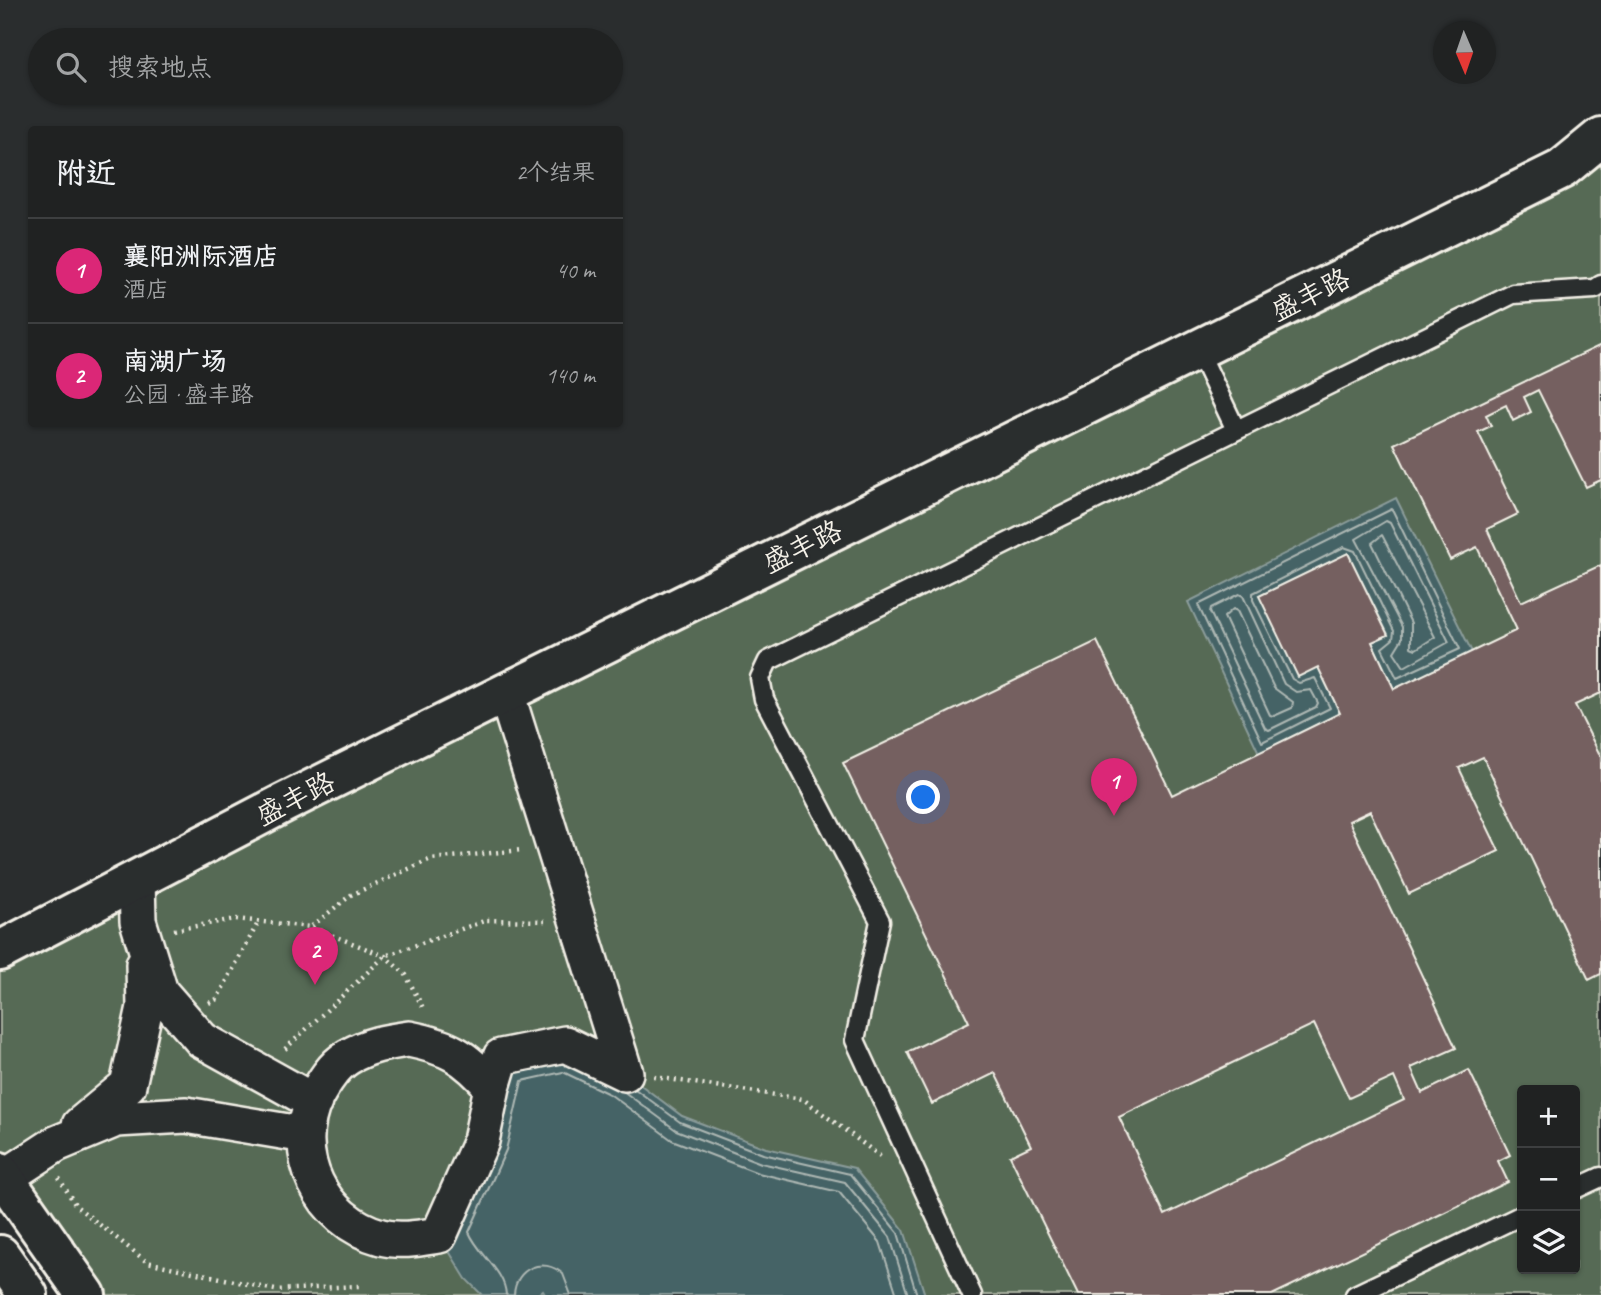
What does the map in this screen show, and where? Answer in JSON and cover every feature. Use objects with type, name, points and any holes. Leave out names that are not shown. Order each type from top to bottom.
[{"type":"street","name":"盛丰路","points":[[0,951],[506,693],[1562,169],[1601,136]]},
{"type":"street","points":[[506,693],[625,1073]]},
{"type":"street","points":[[137,879],[138,921],[160,992],[202,1040],[260,1072],[310,1118]]},
{"type":"street","points":[[50,1148],[128,1085],[145,1007],[143,936]]},
{"type":"street","points":[[492,1087],[470,1062],[442,1045],[409,1039],[376,1043],[346,1058],[323,1082],[310,1118],[305,1145],[312,1178],[330,1206],[355,1227],[382,1237],[411,1240],[439,1235],[481,1141],[500,1057],[565,1044],[625,1073]]},
{"type":"street","points":[[86,1295],[2,1175],[50,1148],[116,1119],[186,1115],[310,1118]]},
{"type":"street","points":[[0,1255],[28,1295]]},
{"type":"lane","points":[[972,1295],[855,1040],[880,921],[764,699],[760,678],[768,661],[1513,294],[1594,289],[1601,285]]},
{"type":"lane","points":[[1198,350],[1236,430]]},
{"type":"lane","points":[[1580,1187],[1601,1177]]},
{"type":"lane","points":[[1355,1295],[1517,1217]]},
{"type":"path","points":[[311,926],[351,895],[431,859],[554,846]]},
{"type":"path","points":[[143,936],[235,919],[311,926],[385,956],[406,975],[442,1045]]},
{"type":"path","points":[[260,1072],[385,956],[487,920],[578,922]]},
{"type":"path","points":[[182,1017],[217,999],[259,922]]},
{"type":"path","points":[[625,1073],[803,1099],[878,1153],[886,1165]]},
{"type":"path","points":[[50,1148],[76,1206],[147,1262],[275,1290],[359,1286]]},
{"type":"green space","points":[[1601,137],[1601,1295],[86,1295],[0,1172],[0,951]]},
{"type":"water","points":[[1396,498],[1472,652],[1394,689],[1372,642],[1388,634],[1348,553],[1259,596],[1318,667],[1340,713],[1259,753],[1188,602]]},
{"type":"water","points":[[565,1044],[625,1073],[682,1116],[766,1148],[854,1168],[904,1230],[925,1295],[546,1295],[543,1290],[537,1295],[482,1295],[466,1279],[439,1235],[501,1057]]},
{"type":"building","points":[[1601,345],[1601,480],[1586,487],[1538,390],[1524,397],[1531,412],[1513,421],[1506,405],[1486,415],[1491,426],[1478,432],[1518,514],[1487,529],[1521,602],[1601,565],[1601,693],[1575,705],[1601,757],[1601,974],[1589,980],[1483,757],[1459,768],[1499,851],[1409,894],[1370,811],[1349,821],[1456,1048],[1411,1068],[1422,1093],[1469,1070],[1510,1155],[1498,1161],[1508,1182],[1272,1295],[1078,1295],[1010,1156],[1031,1146],[995,1073],[932,1104],[907,1052],[969,1022],[843,763],[1097,641],[1172,795],[1340,713],[1318,667],[1298,677],[1259,596],[1348,553],[1388,635],[1372,642],[1394,689],[1517,630],[1477,547],[1450,560],[1394,444]],"holes":[[[1314,1024],[1349,1098],[1394,1077],[1404,1100],[1165,1215],[1119,1117]]]},
{"type":"place","name":"襄阳洲际酒店","points":[[1114,816]]},
{"type":"place","name":"南湖广场","points":[[315,985]]}]
